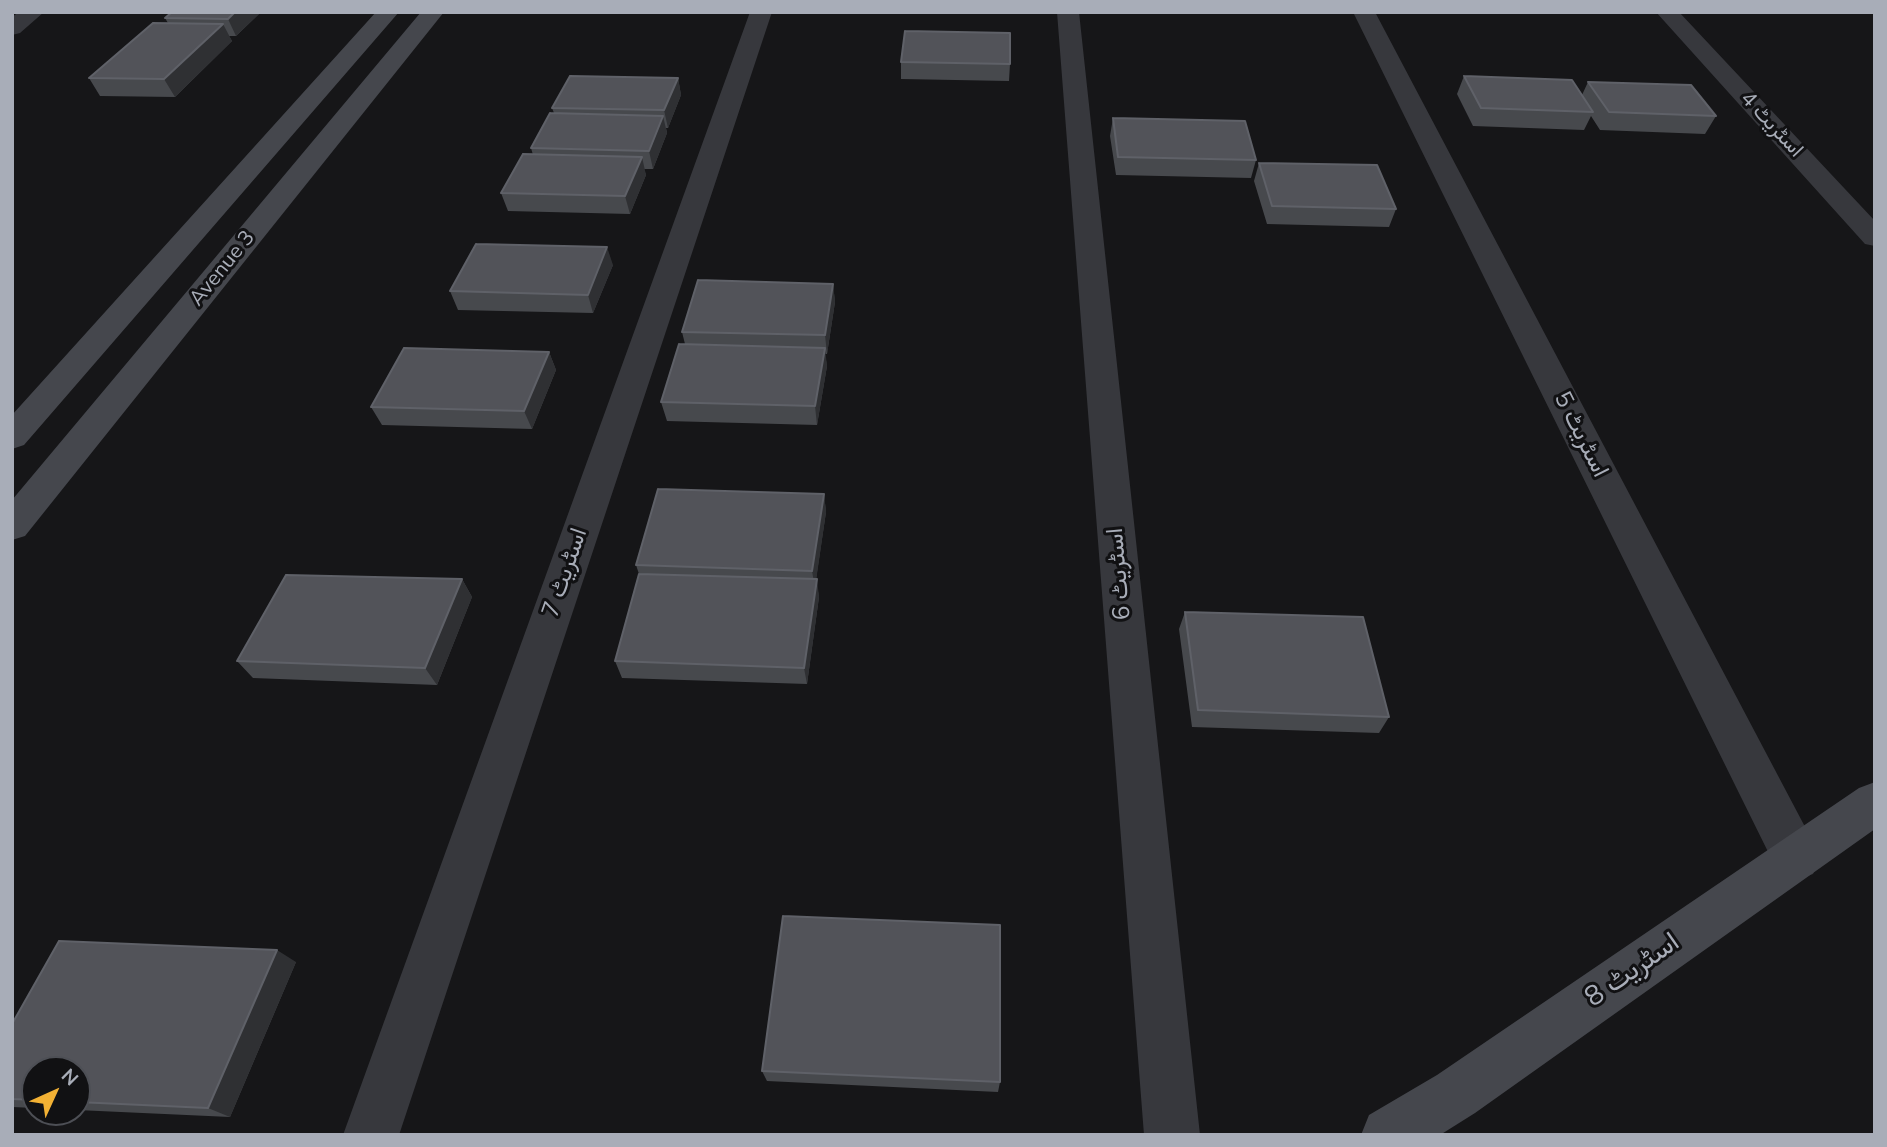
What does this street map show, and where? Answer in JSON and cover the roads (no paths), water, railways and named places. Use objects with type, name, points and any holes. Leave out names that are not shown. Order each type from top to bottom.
[{"type":"main road","name":"Avenue 3","points":[[12,437],[388,12]]},
{"type":"main road","name":"Avenue 3","points":[[12,526],[433,12]]},
{"type":"main road","name":"اسٹریٹ 8","points":[[1389,1135],[1456,1094],[1875,803]]},
{"type":"street","points":[[12,28],[33,12]]},
{"type":"street","name":"اسٹریٹ 7","points":[[371,1135],[761,12]]},
{"type":"street","name":"اسٹریٹ 6","points":[[1068,12],[1172,1135]]},
{"type":"street","name":"اسٹریٹ 5","points":[[1364,12],[1796,858]]},
{"type":"street","name":"اسٹریٹ 4","points":[[1667,12],[1875,238]]}]
